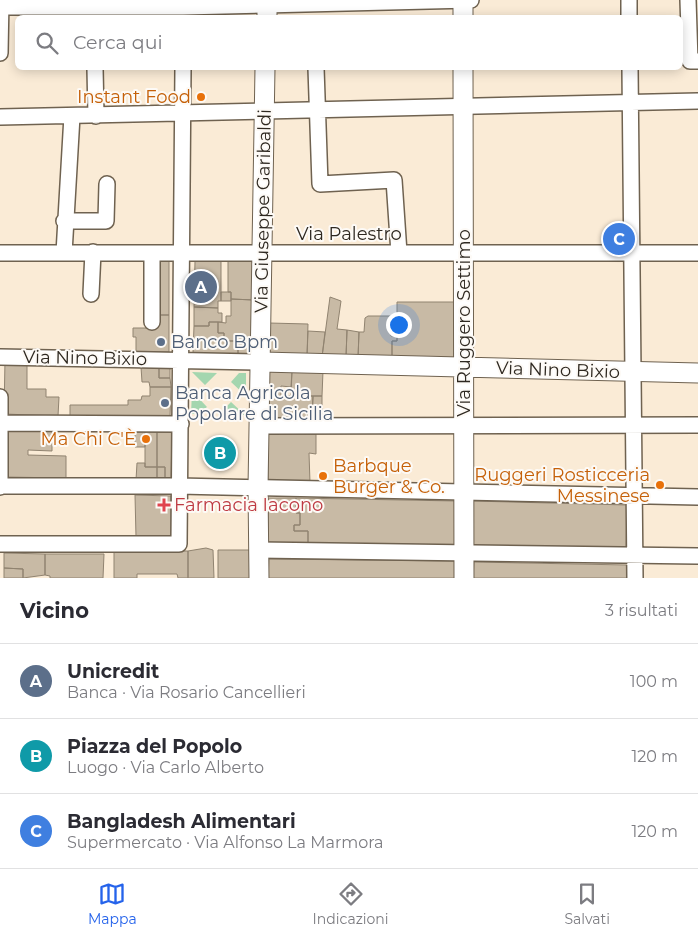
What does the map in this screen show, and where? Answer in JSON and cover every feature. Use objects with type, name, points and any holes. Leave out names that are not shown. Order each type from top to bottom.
[{"type":"main road","points":[[463,0],[463,15]]},
{"type":"main road","name":"Via Giuseppe Garibaldi","points":[[258,550],[264,488],[263,252],[266,70]]},
{"type":"main road","name":"Via Ruggero Settimo","points":[[464,70],[464,578]]},
{"type":"main road","name":"Via Nino Bixio","points":[[264,360],[465,368],[698,373]]},
{"type":"main road","points":[[258,550],[259,578]]},
{"type":"street","points":[[0,53],[1,0]]},
{"type":"street","points":[[0,7],[94,13],[183,8],[267,8],[471,0]]},
{"type":"street","points":[[629,0],[629,15]]},
{"type":"street","points":[[688,0],[694,33],[690,61],[698,61]]},
{"type":"street","points":[[95,70],[96,116]]},
{"type":"street","points":[[0,544],[179,544],[175,486],[182,251],[183,70]]},
{"type":"street","points":[[316,70],[320,184],[394,180],[399,253]]},
{"type":"street","points":[[630,70],[635,578]]},
{"type":"street","points":[[0,117],[698,101]]},
{"type":"street","points":[[64,253],[64,221],[72,116]]},
{"type":"street","points":[[64,221],[106,221],[107,184]]},
{"type":"street","name":"Via Palestro","points":[[0,253],[182,251],[698,253]]},
{"type":"street","points":[[91,294],[93,252]]},
{"type":"street","points":[[152,252],[152,322]]},
{"type":"street","name":"Via Nino Bixio","points":[[0,357],[178,357],[264,360]]},
{"type":"street","points":[[0,397],[0,487],[175,486],[698,497]]},
{"type":"street","points":[[0,423],[176,424]]},
{"type":"street","points":[[264,426],[698,425]]},
{"type":"street","points":[[258,550],[698,556]]},
{"type":"green space","points":[[192,372],[217,373],[205,385]]},
{"type":"green space","points":[[239,373],[246,373],[246,396],[231,382]]},
{"type":"green space","points":[[192,391],[207,407],[198,414],[191,414]]},
{"type":"green space","points":[[231,402],[245,415],[218,415]]},
{"type":"building","points":[[157,260],[169,261],[169,315],[157,315]]},
{"type":"building","points":[[195,261],[221,261],[221,301],[218,301],[218,308],[194,307]]},
{"type":"building","points":[[228,261],[255,261],[254,300],[231,299],[231,292],[228,292]]},
{"type":"building","points":[[221,292],[231,292],[231,301],[221,301]]},
{"type":"building","points":[[330,297],[341,301],[337,329],[347,330],[346,357],[322,357]]},
{"type":"building","points":[[231,299],[254,300],[253,355],[238,354],[238,341],[224,341],[224,333],[218,333],[218,322],[226,323],[226,316],[231,316]]},
{"type":"building","points":[[397,302],[456,302],[456,358],[392,358],[392,341],[397,341]]},
{"type":"building","points":[[194,307],[218,308],[218,313],[222,313],[222,322],[209,322],[209,326],[194,326]]},
{"type":"building","points":[[157,315],[169,315],[169,352],[136,352],[136,337],[133,337],[133,328],[156,328]]},
{"type":"building","points":[[368,316],[391,316],[391,336],[397,336],[397,341],[392,341],[392,358],[358,358],[359,332],[364,332],[365,318]]},
{"type":"building","points":[[209,322],[218,322],[218,333],[224,333],[224,341],[238,341],[238,354],[193,353],[194,326],[209,326]]},
{"type":"building","points":[[269,323],[308,324],[307,356],[268,354]]},
{"type":"building","points":[[347,330],[359,332],[358,358],[346,357]]},
{"type":"building","points":[[308,331],[325,332],[322,357],[307,356]]},
{"type":"building","points":[[5,360],[27,361],[27,389],[46,389],[46,397],[59,397],[58,416],[4,414]]},
{"type":"building","points":[[141,367],[159,367],[159,378],[170,378],[171,387],[150,387],[149,382],[142,382]]},
{"type":"building","points":[[159,367],[170,367],[170,378],[159,378]]},
{"type":"building","points":[[269,370],[292,371],[291,387],[281,386],[281,396],[313,396],[312,420],[268,419]]},
{"type":"building","points":[[292,371],[323,371],[322,396],[291,396]]},
{"type":"building","points":[[150,387],[171,387],[170,417],[70,417],[70,405],[128,405],[128,400],[141,400],[142,396],[150,396]]},
{"type":"building","points":[[313,396],[322,396],[322,420],[312,420]]},
{"type":"building","points":[[4,428],[52,429],[52,451],[28,450],[28,455],[66,456],[66,478],[3,477]]},
{"type":"building","points":[[135,432],[145,432],[145,447],[135,447]]},
{"type":"building","points":[[145,432],[157,432],[157,467],[145,467]]},
{"type":"building","points":[[157,432],[172,432],[171,480],[165,480],[165,467],[157,467]]},
{"type":"building","points":[[268,433],[316,434],[316,454],[309,453],[310,483],[268,482]]},
{"type":"building","points":[[137,463],[145,463],[145,467],[157,467],[157,480],[136,480]]},
{"type":"building","points":[[157,467],[165,467],[165,480],[157,480]]},
{"type":"building","points":[[135,495],[171,496],[171,537],[136,537]]},
{"type":"building","points":[[268,498],[296,498],[296,513],[300,513],[300,525],[294,525],[294,531],[308,531],[308,543],[268,543]]},
{"type":"building","points":[[296,498],[456,501],[456,545],[308,543],[308,531],[294,531],[294,525],[300,525],[300,513],[296,513]]},
{"type":"building","points":[[472,501],[627,505],[626,550],[473,546]]},
{"type":"building","points":[[206,548],[213,550],[214,578],[188,578],[188,551]]},
{"type":"building","points":[[218,550],[251,550],[252,578],[218,578]]},
{"type":"building","points":[[188,551],[188,578],[178,578],[177,574],[137,574],[137,578],[114,578],[114,552]]},
{"type":"building","points":[[4,553],[45,554],[45,575],[23,578],[23,569],[4,568]]},
{"type":"building","points":[[45,554],[104,554],[103,578],[50,578],[50,576],[45,575]]},
{"type":"building","points":[[269,559],[457,561],[457,578],[268,578]]},
{"type":"building","points":[[474,562],[627,565],[627,578],[473,578]]},
{"type":"building","points":[[4,568],[23,569],[23,578],[4,578]]},
{"type":"place","name":"Instant Food","points":[[201,97]]},
{"type":"place","name":"Bangladesh Alimentari","points":[[619,239]]},
{"type":"place","name":"Unicredit","points":[[201,287]]},
{"type":"place","name":"Banco Bpm","points":[[161,342]]},
{"type":"place","name":"Banca Agricola Popolare di Sicilia","points":[[165,403]]},
{"type":"place","name":"Ma Chi C'È","points":[[146,439]]},
{"type":"place","name":"Piazza del Popolo","points":[[220,453]]},
{"type":"place","name":"Barbque Burger & Co.","points":[[323,476]]},
{"type":"place","name":"Ruggeri Rosticceria Messinese","points":[[660,485]]},
{"type":"place","name":"Farmacia Iacono","points":[[164,505]]}]
